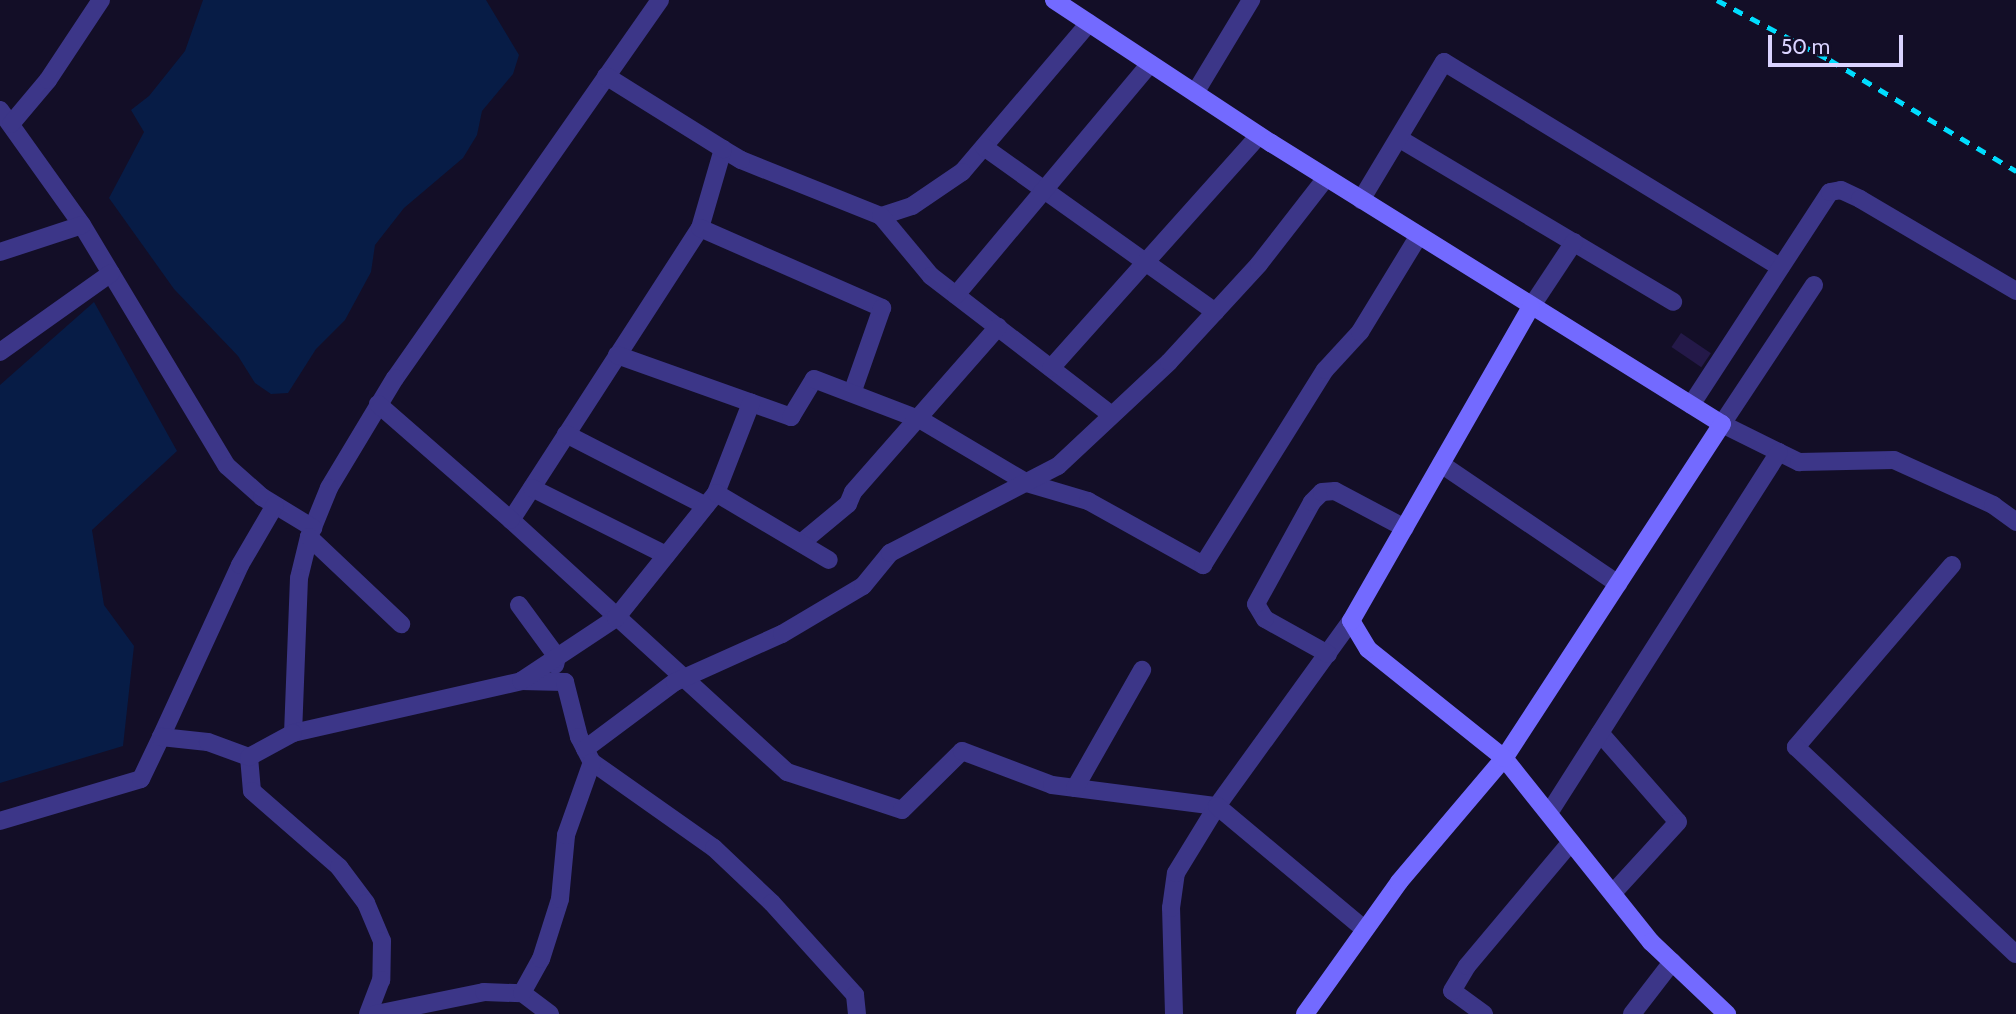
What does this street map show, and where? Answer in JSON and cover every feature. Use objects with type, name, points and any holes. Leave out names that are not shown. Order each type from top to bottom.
[{"type":"street","points":[[101,0],[48,80],[5,117],[82,225],[227,466],[311,533],[401,624]]},
{"type":"street","points":[[293,733],[299,578],[311,533],[329,488],[378,404],[660,0]]},
{"type":"street","points":[[1054,0],[1418,237],[1722,424],[1799,462],[1894,460],[1993,505],[2016,522]]},
{"type":"street","points":[[1195,93],[1251,0]]},
{"type":"street","points":[[881,216],[912,206],[962,172],[1089,23]]},
{"type":"street","points":[[1362,200],[1444,62],[1780,267]]},
{"type":"street","points":[[956,295],[1150,64]]},
{"type":"street","points":[[606,76],[741,160],[881,216],[931,276],[1110,414]]},
{"type":"street","points":[[1051,368],[1259,135]]},
{"type":"street","points":[[1400,139],[1673,302]]},
{"type":"street","points":[[984,147],[1215,312]]},
{"type":"street","points":[[511,520],[700,228],[723,149]]},
{"type":"street","points":[[588,755],[681,679],[782,634],[863,586],[890,553],[1058,466],[1110,414],[1169,362],[1215,312],[1326,178]]},
{"type":"street","points":[[1691,405],[1830,192],[1841,190],[2016,291]]},
{"type":"street","points":[[0,251],[82,225]]},
{"type":"street","points":[[700,228],[882,308],[852,393]]},
{"type":"street","points":[[617,355],[790,417],[814,379],[921,420],[1027,483],[1088,501],[1203,565],[1325,370],[1360,332],[1418,237]]},
{"type":"street","points":[[1174,1014],[1171,908],[1176,873],[1217,806],[1351,621],[1531,307],[1574,242]]},
{"type":"street","points":[[0,352],[111,273]]},
{"type":"street","points":[[1304,1014],[1364,929],[1504,758],[1814,285]]},
{"type":"street","points":[[801,543],[848,503],[853,492],[921,420],[998,327]]},
{"type":"street","points":[[521,681],[616,618],[711,500],[751,403]]},
{"type":"street","points":[[378,404],[511,520],[681,679],[788,772],[902,810],[962,751],[1052,785],[1217,806],[1364,929]]},
{"type":"street","points":[[566,434],[801,543],[829,560]]},
{"type":"street","points":[[1549,813],[1779,452]]},
{"type":"street","points":[[1441,464],[1618,584]]},
{"type":"street","points":[[532,488],[666,555]]},
{"type":"street","points":[[1328,654],[1265,620],[1256,604],[1312,502],[1322,492],[1335,491],[1405,528]]},
{"type":"street","points":[[0,821],[141,779],[240,565],[275,505]]},
{"type":"street","points":[[1952,565],[1796,747],[2016,954]]},
{"type":"street","points":[[519,605],[557,657]]},
{"type":"street","points":[[1351,621],[1368,649],[1504,758],[1672,962],[1727,1014]]},
{"type":"street","points":[[549,682],[557,657]]},
{"type":"street","points":[[1075,788],[1142,670]]},
{"type":"street","points":[[161,737],[208,742],[249,757],[293,733],[521,681],[565,682],[588,755],[566,835],[560,899],[541,959],[522,993]]},
{"type":"street","points":[[1601,733],[1678,822],[1613,893]]},
{"type":"street","points":[[588,755],[714,848],[772,903],[855,995],[856,1014]]},
{"type":"street","points":[[249,757],[252,791],[340,867],[366,903],[382,941],[381,980],[368,1014]]},
{"type":"street","points":[[1484,1014],[1452,991],[1467,966],[1572,842]]},
{"type":"street","points":[[1632,1014],[1672,962]]},
{"type":"street","points":[[376,1014],[484,992],[522,993],[550,1014]]},
{"type":"water","points":[[203,0],[486,0],[519,55],[513,74],[482,111],[477,135],[463,158],[404,208],[375,245],[371,272],[345,320],[316,349],[288,393],[271,394],[255,383],[238,356],[174,289],[109,198],[144,132],[131,110],[149,96],[185,51]]},
{"type":"water","points":[[94,302],[177,451],[92,530],[104,605],[134,646],[123,746],[0,783],[0,385]]},
{"type":"building","points":[[1681,333],[1711,353],[1701,367],[1671,347]]},
{"type":"railway","points":[[1717,0],[1830,60],[2016,171]]}]
